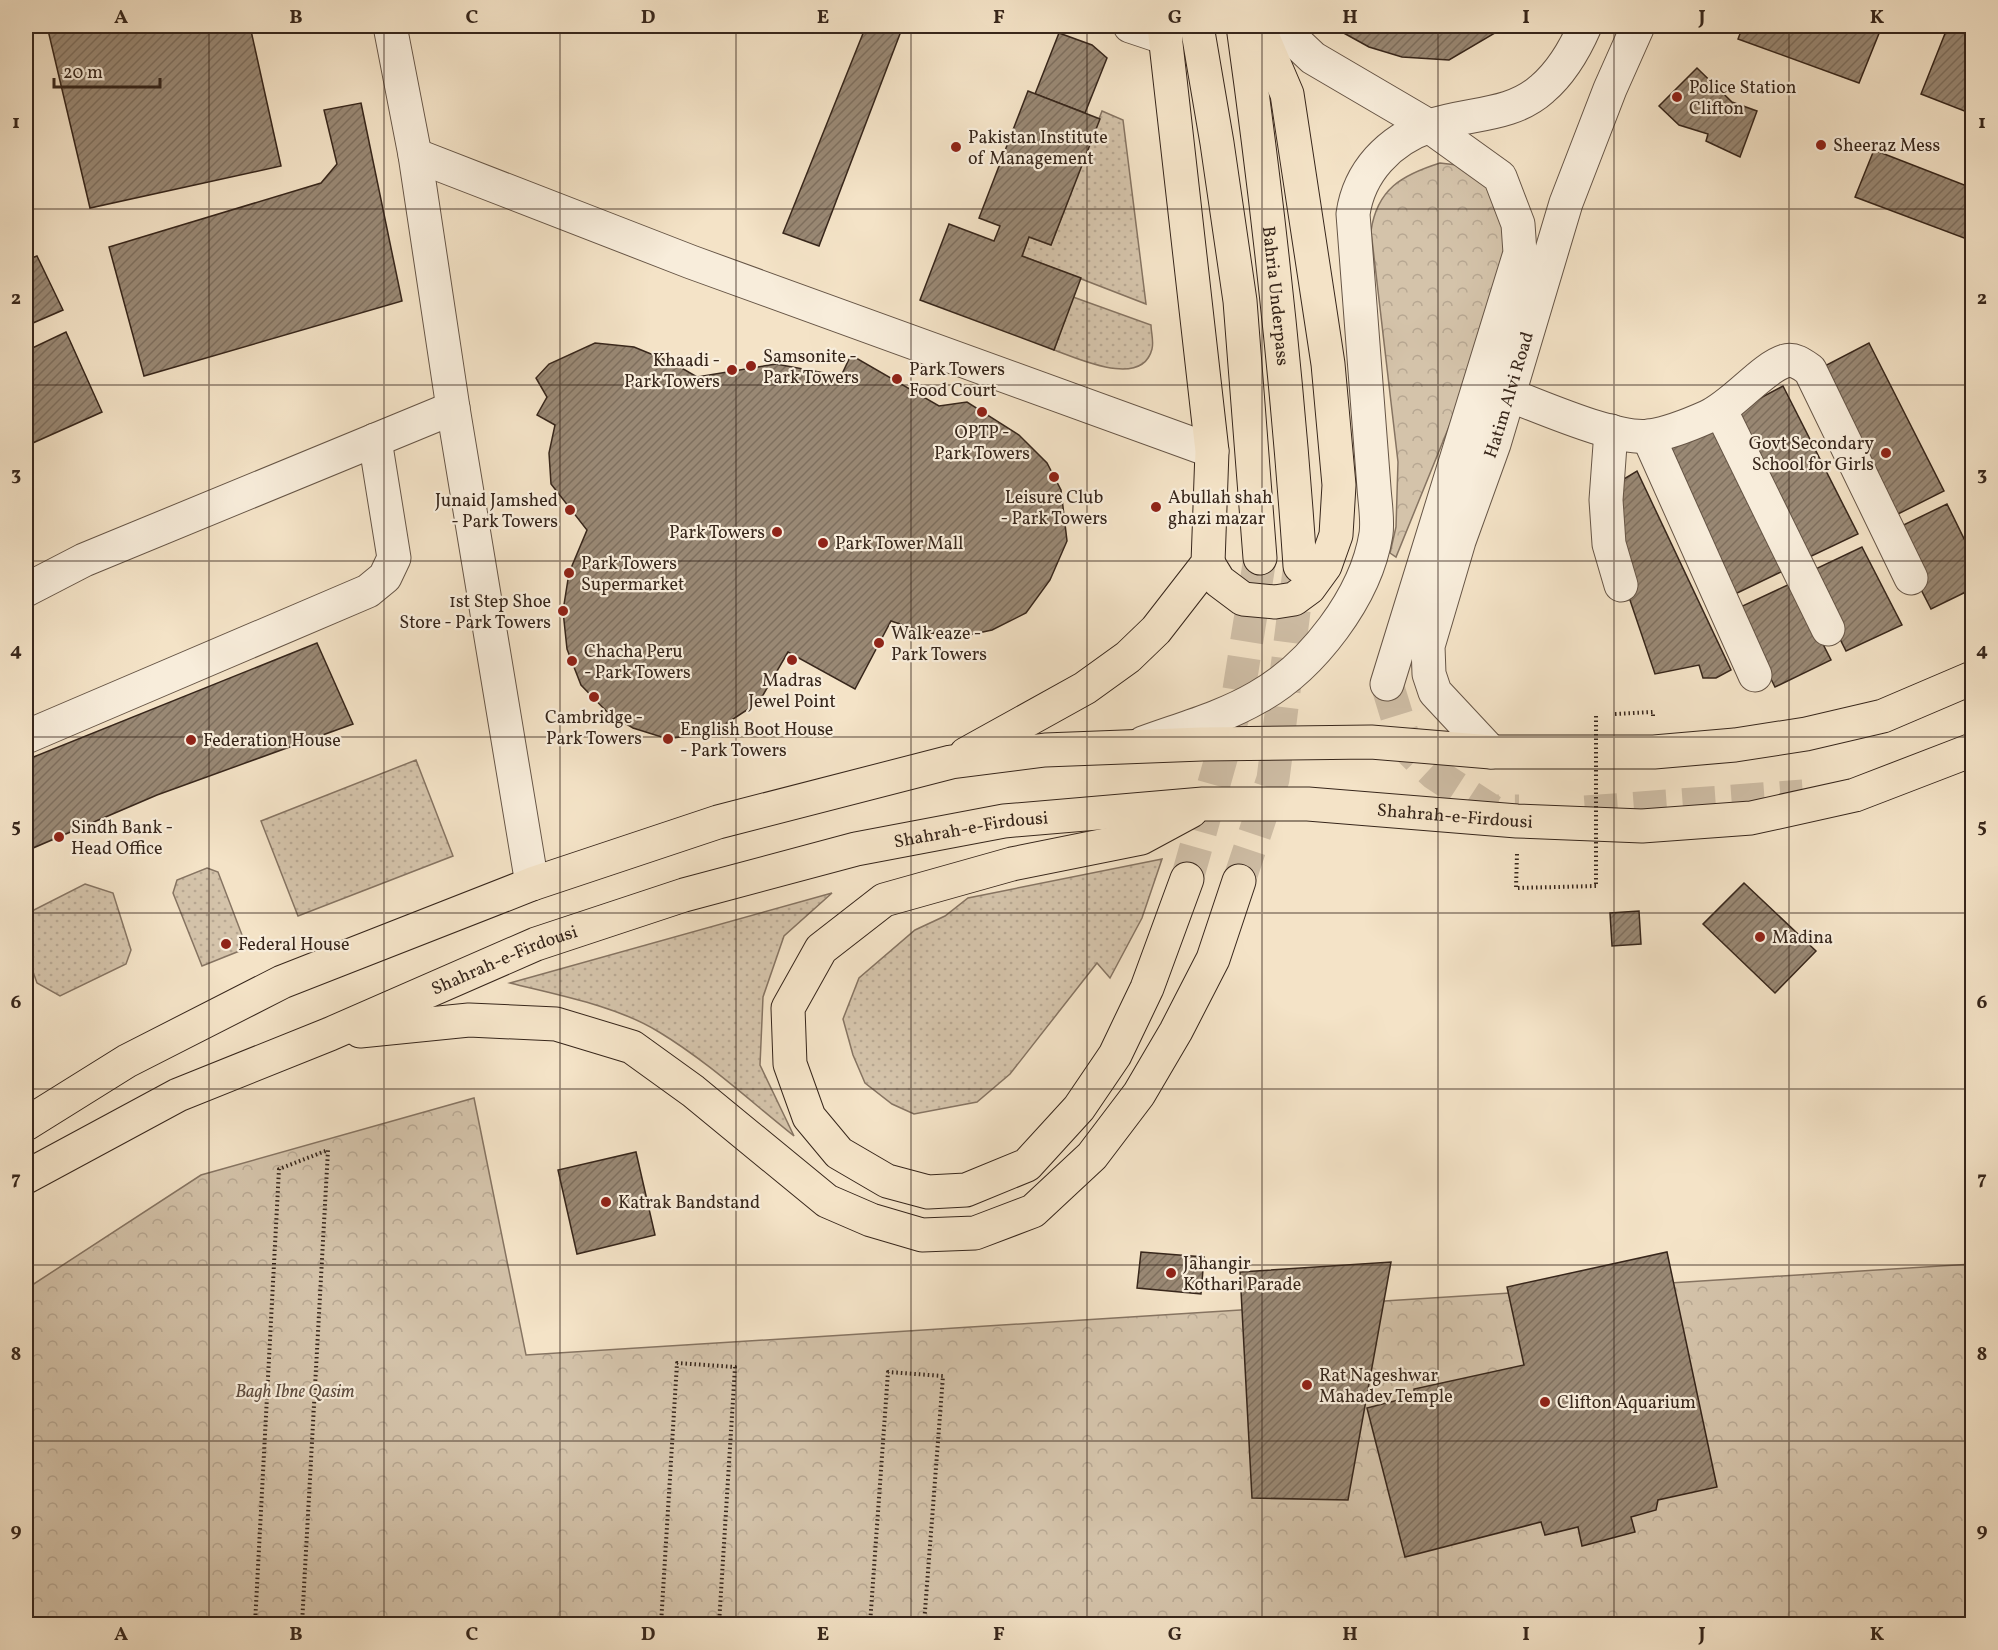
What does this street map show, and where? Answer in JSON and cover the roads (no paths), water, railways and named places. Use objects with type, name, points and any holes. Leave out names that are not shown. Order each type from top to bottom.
[{"type":"main road","name":"Bahria Underpass","points":[[1197,26],[1240,301],[1260,558]]},
{"type":"main road","name":"Bahria Underpass","points":[[1243,26],[1264,181],[1286,390],[1300,566]]},
{"type":"main road","points":[[1165,32],[1212,451],[1208,562],[1219,581],[1243,599],[1275,602],[1294,599],[1309,588],[1325,566],[1336,535],[1339,485],[1328,364],[1287,94],[1258,26]]},
{"type":"main road","points":[[951,762],[1085,688],[1128,657],[1156,630],[1208,562]]},
{"type":"main road","points":[[26,1124],[127,1061],[282,982],[532,885],[718,822],[951,762],[1045,750],[1202,744],[1371,742],[1491,752],[1654,752],[1735,745],[1806,734],[1883,716],[1972,678]]},
{"type":"main road","name":"Shahrah-e-Firdousi","points":[[26,1178],[178,1095],[330,1034],[536,944],[684,895],[856,849],[1004,821],[1203,804],[1308,804],[1517,821],[1642,826],[1751,818],[1854,795],[1972,750]]},
{"type":"main road","points":[[1187,879],[1147,988],[1114,1055],[1079,1108],[1027,1165],[966,1190],[928,1192],[888,1181],[839,1153],[809,1117],[790,1064],[788,1008],[821,949],[884,900],[1012,864],[1141,838],[1203,804]]},
{"type":"main road","points":[[330,1034],[469,1020],[556,1024],[633,1047],[693,1090],[827,1201],[871,1220],[922,1235],[975,1233],[1033,1211],[1092,1156],[1132,1103],[1176,1031],[1213,959],[1239,881]]},
{"type":"street","points":[[390,26],[415,155],[453,408],[532,885]]},
{"type":"street","points":[[1130,26],[1165,32]]},
{"type":"street","points":[[1279,26],[1313,58],[1429,126],[1500,177],[1518,224],[1520,253],[1387,684]]},
{"type":"street","points":[[1127,748],[1258,697],[1300,669],[1337,623],[1365,573],[1376,534],[1353,214],[1356,193],[1372,165],[1396,143],[1429,126],[1512,107],[1542,90],[1573,53],[1585,26]]},
{"type":"street","name":"Hatim Alvi Road","points":[[1491,752],[1435,692],[1429,674],[1428,646],[1452,562],[1509,395],[1566,203],[1610,89],[1638,26]]},
{"type":"street","points":[[415,155],[691,262],[1212,451]]},
{"type":"street","points":[[1520,253],[1566,203]]},
{"type":"street","points":[[1509,395],[1611,431],[1648,436],[1689,425],[1721,411],[1774,367],[1786,360],[1798,362],[1810,370],[1911,578]]},
{"type":"street","points":[[26,590],[84,560],[453,408]]},
{"type":"street","points":[[1721,411],[1828,629]]},
{"type":"street","points":[[1611,431],[1606,500],[1609,544],[1621,585]]},
{"type":"street","points":[[1648,436],[1755,675]]},
{"type":"street","points":[[26,737],[368,591],[385,577],[394,558],[375,440]]},
{"type":"tunnel","points":[[1187,879],[1237,702],[1260,558]]},
{"type":"tunnel","points":[[1239,881],[1273,779],[1299,571]]},
{"type":"tunnel","points":[[1387,684],[1406,746],[1419,759],[1435,774],[1492,811],[1519,811]]},
{"type":"tunnel","points":[[1585,812],[1803,796]]},
{"type":"place","name":"Police Station Clifton","points":[[1677,97]]},
{"type":"place","name":"Sheeraz Mess","points":[[1821,145]]},
{"type":"place","name":"Pakistan Institute of Management","points":[[956,147]]},
{"type":"place","name":"Samsonite - Park Towers","points":[[751,366]]},
{"type":"place","name":"Khaadi - Park Towers","points":[[732,370]]},
{"type":"place","name":"Park Towers Food Court","points":[[897,379]]},
{"type":"place","name":"OPTP - Park Towers","points":[[982,412]]},
{"type":"place","name":"Govt Secondary School for Girls","points":[[1886,453]]},
{"type":"place","name":"Leisure Club - Park Towers","points":[[1054,477]]},
{"type":"place","name":"Abullah shah ghazi mazar","points":[[1156,507]]},
{"type":"place","name":"Junaid Jamshed - Park Towers","points":[[570,510]]},
{"type":"place","name":"Park Towers","points":[[777,532]]},
{"type":"place","name":"Park Tower Mall","points":[[823,543]]},
{"type":"place","name":"Park Towers Supermarket","points":[[569,573]]},
{"type":"place","name":"1st Step Shoe Store - Park Towers","points":[[563,611]]},
{"type":"place","name":"Walk eaze - Park Towers","points":[[879,643]]},
{"type":"place","name":"Madras Jewel Point","points":[[792,660]]},
{"type":"place","name":"Chacha Peru - Park Towers","points":[[572,661]]},
{"type":"place","name":"Cambridge - Park Towers","points":[[594,697]]},
{"type":"place","name":"English Boot House - Park Towers","points":[[668,739]]},
{"type":"place","name":"Federation House","points":[[191,740]]},
{"type":"place","name":"Sindh Bank - Head Office","points":[[59,837]]},
{"type":"place","name":"Madina","points":[[1760,937]]},
{"type":"place","name":"Federal House","points":[[226,944]]},
{"type":"place","name":"Katrak Bandstand","points":[[606,1202]]},
{"type":"place","name":"Jahangir Kothari Parade","points":[[1171,1273]]},
{"type":"place","name":"Rat Nageshwar Mahadev Temple","points":[[1307,1385]]},
{"type":"place","name":"Clifton Aquarium","points":[[1545,1402]]},
{"type":"park label","name":"Bagh Ibne Qasim","points":[[295,1391]]}]
